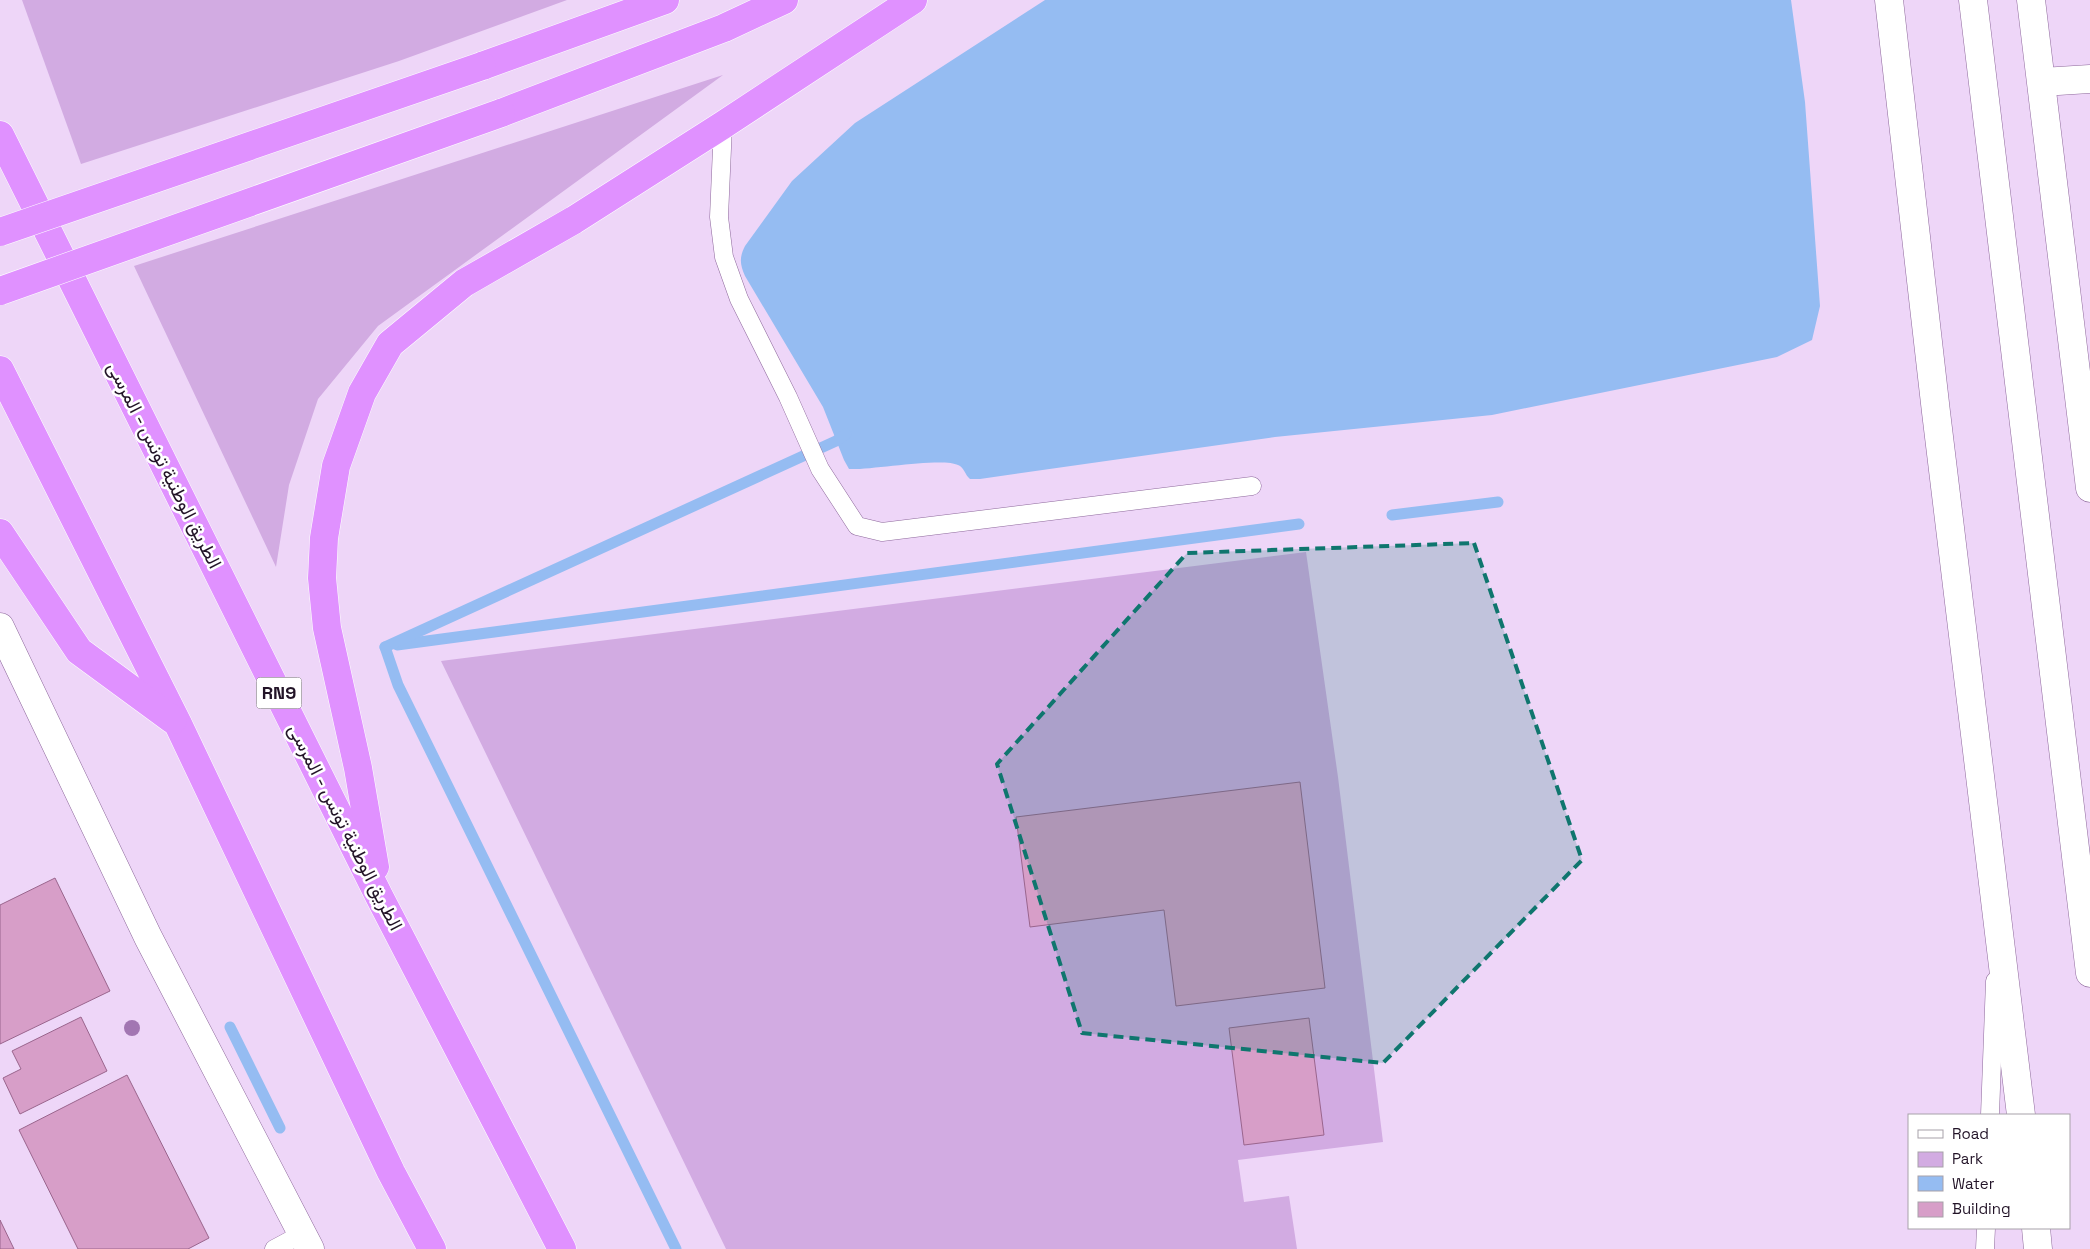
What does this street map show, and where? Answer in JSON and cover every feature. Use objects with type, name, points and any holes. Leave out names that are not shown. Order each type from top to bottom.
[{"type":"highway","points":[[0,232],[482,66],[665,0]]},
{"type":"highway","points":[[0,291],[501,113],[724,28],[784,0]]},
{"type":"highway","points":[[380,896],[358,768],[327,628],[322,578],[324,538],[336,466],[362,393],[390,344],[464,283],[574,220],[913,0]]},
{"type":"highway","name":"الطريق الوطنية تونس - المرسى","points":[[0,135],[380,896],[562,1249]]},
{"type":"highway","points":[[0,370],[178,724],[391,1172],[432,1249]]},
{"type":"highway","points":[[0,533],[80,651],[178,724]]},
{"type":"street","points":[[1890,0],[1937,422],[2021,1114]]},
{"type":"street","points":[[1973,0],[2090,973]]},
{"type":"street","points":[[2032,0],[2090,488]]},
{"type":"street","points":[[2042,82],[2090,78]]},
{"type":"street","points":[[0,627],[148,936],[306,1242]]},
{"type":"street","points":[[2036,1229],[2038,1249]]},
{"type":"lane","points":[[723,125],[719,217],[724,257],[739,299],[788,397],[820,469],[857,526],[882,532],[1252,486]]},
{"type":"lane","points":[[1990,1114],[1997,920]]},
{"type":"lane","points":[[1986,1229],[1986,1249]]},
{"type":"lane","points":[[274,1249],[306,1242]]},
{"type":"highlighted area","points":[[1474,543],[1582,860],[1383,1063],[1082,1033],[997,764],[1187,553]]},
{"type":"green space","points":[[22,0],[567,0],[399,61],[81,164]]},
{"type":"green space","points":[[723,75],[378,326],[318,399],[289,485],[276,567],[134,266]]},
{"type":"green space","points":[[1306,552],[1338,777],[1383,1142],[1238,1160],[1244,1202],[1289,1196],[1297,1249],[726,1249],[441,661]]},
{"type":"water","points":[[1045,0],[1791,0],[1805,102],[1820,306],[1812,340],[1777,357],[1492,415],[1275,437],[980,479],[970,479],[960,466],[938,462],[849,469],[823,407],[745,276],[741,261],[743,250],[792,181],[855,123]]},
{"type":"building","points":[[1300,782],[1325,988],[1176,1006],[1164,910],[1030,927],[1016,817]]},
{"type":"building","points":[[55,878],[110,991],[0,1044],[0,905]]},
{"type":"building","points":[[81,1017],[107,1071],[20,1114],[3,1078],[21,1069],[12,1051]]},
{"type":"building","points":[[1309,1018],[1324,1135],[1244,1145],[1229,1028]]},
{"type":"building","points":[[127,1075],[209,1238],[188,1249],[78,1249],[19,1130]]},
{"type":"building","points":[[0,1220],[14,1249],[0,1249]]},
{"type":"waterway","points":[[385,647],[836,441],[846,434]]},
{"type":"waterway","points":[[1392,515],[1498,502]]},
{"type":"waterway","points":[[397,645],[1299,524]]},
{"type":"waterway","points":[[385,647],[398,685],[676,1249]]},
{"type":"waterway","points":[[230,1027],[280,1128]]}]
